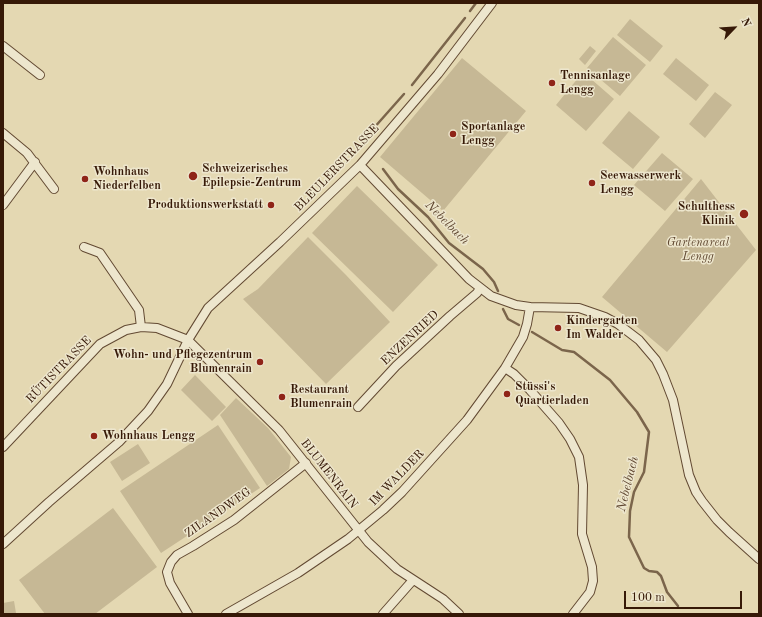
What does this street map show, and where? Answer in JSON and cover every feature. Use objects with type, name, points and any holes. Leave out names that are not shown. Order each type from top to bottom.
[{"type":"street","name":"BLEULERSTRASSE","points":[[3,544],[119,442],[148,412],[167,384],[188,340],[208,308],[280,242],[360,165],[438,74],[492,3]]},
{"type":"street","points":[[3,46],[40,75]]},
{"type":"street","points":[[3,133],[36,162],[54,189]]},
{"type":"street","points":[[3,205],[36,162]]},
{"type":"street","points":[[360,165],[469,279],[491,296],[507,302],[530,307],[579,308],[605,317],[630,332],[648,350],[663,374],[674,400],[689,475],[696,492],[717,520],[759,559]]},
{"type":"street","points":[[84,247],[100,253],[139,310],[141,327]]},
{"type":"street","name":"ENZENRIED","points":[[358,407],[396,366],[477,293],[480,288]]},
{"type":"street","name":"IM WALDER","points":[[226,614],[298,573],[358,531],[393,501],[451,438],[483,399],[505,368],[525,331],[530,307]]},
{"type":"street","name":"RÜTISTRASSE","points":[[3,448],[100,344],[126,330],[141,327],[157,328],[188,340]]},
{"type":"street","name":"BLUMENRAIN","points":[[188,340],[279,430],[358,531],[385,559],[413,580],[443,598],[459,614]]},
{"type":"street","points":[[505,368],[514,374],[530,390],[559,424],[570,439],[579,458],[583,485],[582,534],[592,567],[593,581],[590,592],[573,614]]},
{"type":"street","name":"ZILANDWEG","points":[[188,614],[170,583],[167,572],[176,555],[234,520],[246,509],[306,464]]},
{"type":"street","points":[[383,614],[413,580]]},
{"type":"green space","points":[[630,19],[663,46],[650,62],[617,35]]},
{"type":"green space","points":[[613,37],[646,65],[620,96],[587,68]]},
{"type":"green space","points":[[590,46],[596,51],[585,65],[579,59]]},
{"type":"green space","name":"Sportanlage Lengg","points":[[462,58],[526,111],[443,211],[380,157]]},
{"type":"green space","points":[[676,58],[709,85],[696,101],[663,74]]},
{"type":"green space","points":[[583,72],[614,99],[586,131],[556,105]]},
{"type":"green space","points":[[715,92],[732,105],[705,138],[689,124]]},
{"type":"green space","points":[[629,111],[660,137],[633,169],[602,143]]},
{"type":"green space","points":[[662,153],[693,179],[665,211],[634,185]]},
{"type":"green space","name":"Gartenareal Lengg","points":[[701,179],[756,250],[667,352],[602,297]]},
{"type":"green space","points":[[357,186],[438,265],[393,312],[312,233]]},
{"type":"green space","points":[[308,237],[390,322],[326,384],[243,299],[258,289]]},
{"type":"green space","points":[[195,375],[226,407],[212,421],[181,390]]},
{"type":"green space","points":[[236,398],[268,428],[291,457],[289,469],[267,486],[220,415]]},
{"type":"green space","points":[[218,425],[260,488],[161,553],[120,491]]},
{"type":"green space","points":[[138,444],[150,463],[122,481],[110,462]]},
{"type":"green space","points":[[113,508],[157,567],[95,614],[45,614],[19,580]]},
{"type":"green space","points":[[14,601],[16,613],[3,614],[3,603]]},
{"type":"waterway","name":"Nebelbach","points":[[470,11],[476,3]]},
{"type":"waterway","name":"Nebelbach","points":[[412,85],[465,18]]},
{"type":"waterway","name":"Nebelbach","points":[[365,138],[404,94]]},
{"type":"waterway","name":"Nebelbach","points":[[383,169],[398,189],[428,217],[449,243],[483,269],[494,282],[498,291]]},
{"type":"waterway","name":"Nebelbach","points":[[503,309],[508,319],[519,325]]},
{"type":"waterway","name":"Nebelbach","points":[[532,332],[562,350],[574,352],[610,380],[637,412],[649,432],[644,472],[634,492],[630,511],[629,537],[644,568],[649,571],[657,572],[661,576],[667,592],[678,606]]},
{"type":"place","name":"Tennisanlage Lengg","points":[[552,83]]},
{"type":"place","name":"Sportanlage Lengg","points":[[453,134]]},
{"type":"place","name":"Schweizerisches Epilepsie-Zentrum","points":[[193,176]]},
{"type":"place","name":"Wohnhaus Niederfelben","points":[[85,179]]},
{"type":"place","name":"Seewasserwerk Lengg","points":[[592,183]]},
{"type":"place","name":"Produktionswerkstatt","points":[[271,205]]},
{"type":"place","name":"Schulthess Klinik","points":[[744,214]]},
{"type":"place","name":"Kindergarten Im Walder","points":[[558,328]]},
{"type":"place","name":"Wohn- und Pflegezentrum Blumenrain","points":[[260,362]]},
{"type":"place","name":"Stüssi's Quartierladen","points":[[507,394]]},
{"type":"place","name":"Restaurant Blumenrain","points":[[282,397]]},
{"type":"place","name":"Wohnhaus Lengg","points":[[94,436]]}]
